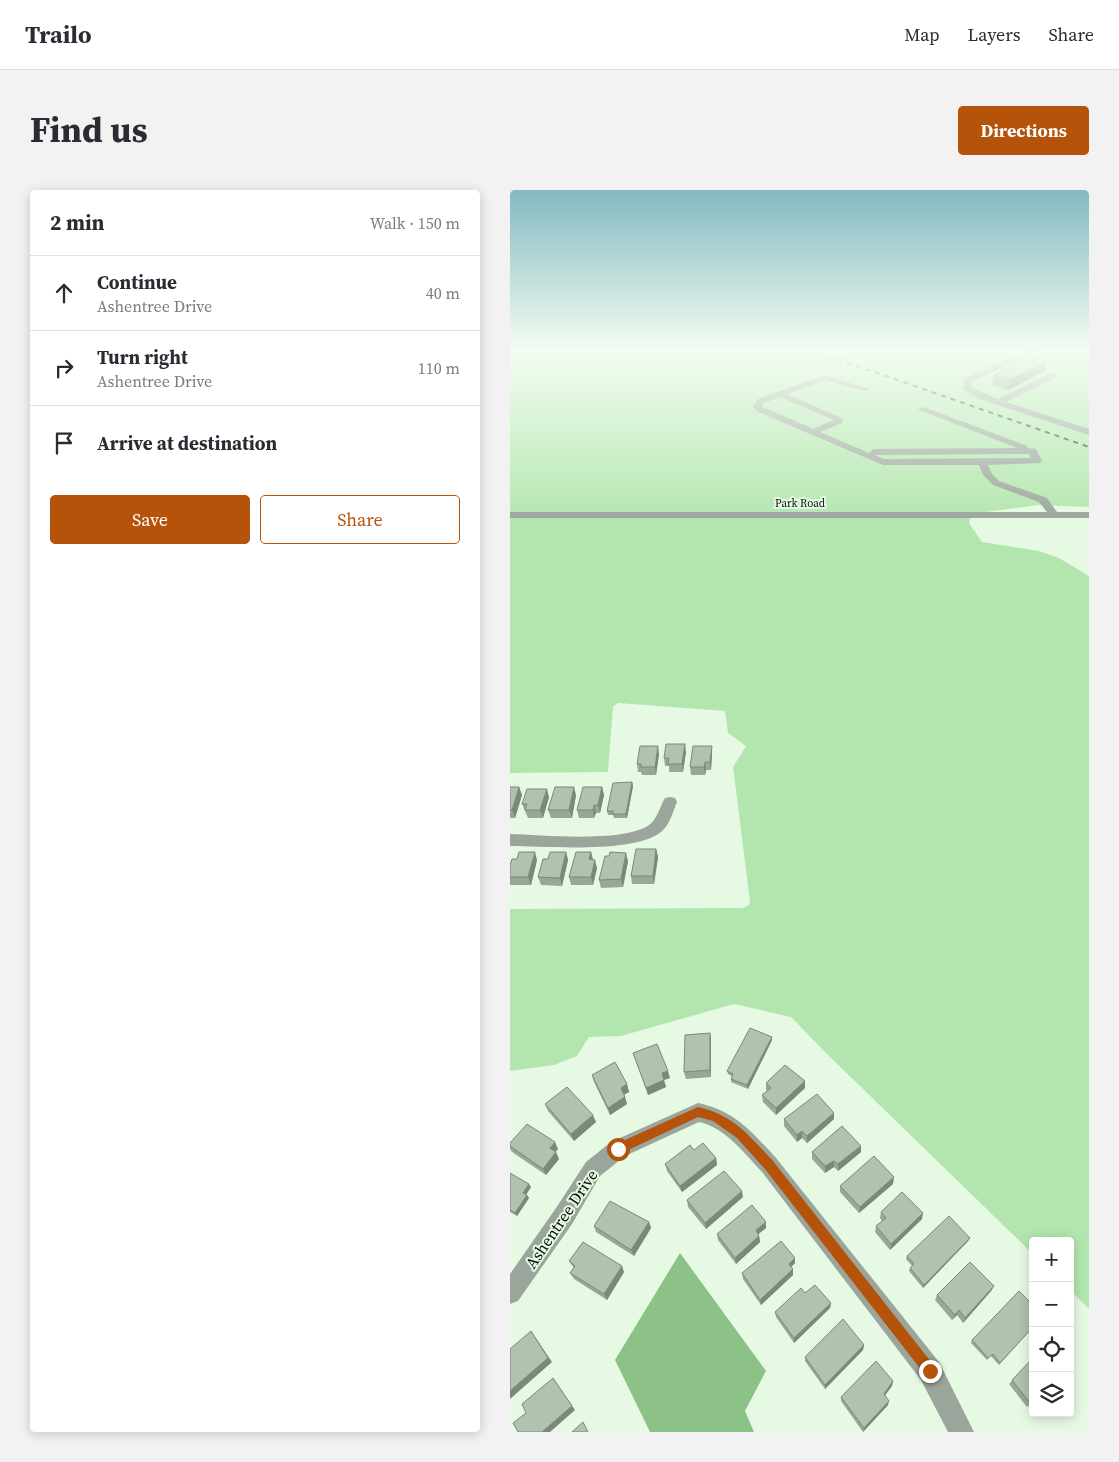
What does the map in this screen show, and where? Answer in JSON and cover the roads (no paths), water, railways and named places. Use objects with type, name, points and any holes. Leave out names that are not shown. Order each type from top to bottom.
[{"type":"street","points":[[758,407],[883,462],[1037,461],[1033,451],[921,409]]},
{"type":"street","points":[[811,407],[839,419],[839,421],[813,432]]},
{"type":"street","points":[[1014,407],[1089,432]]},
{"type":"street","points":[[859,452],[1033,451]]},
{"type":"street","points":[[982,462],[988,475],[996,483],[1043,500],[1054,515]]},
{"type":"street","name":"Park Road","points":[[510,515],[1089,515]]},
{"type":"street","points":[[510,840],[614,840],[637,837],[656,828],[670,802]]},
{"type":"street","name":"Ashentree Drive","points":[[510,1293],[564,1216],[593,1169],[618,1149],[679,1119],[698,1112],[715,1116],[740,1135],[769,1165],[930,1371],[961,1432]]},
{"type":"railway","points":[[975,407],[1089,447]]}]
